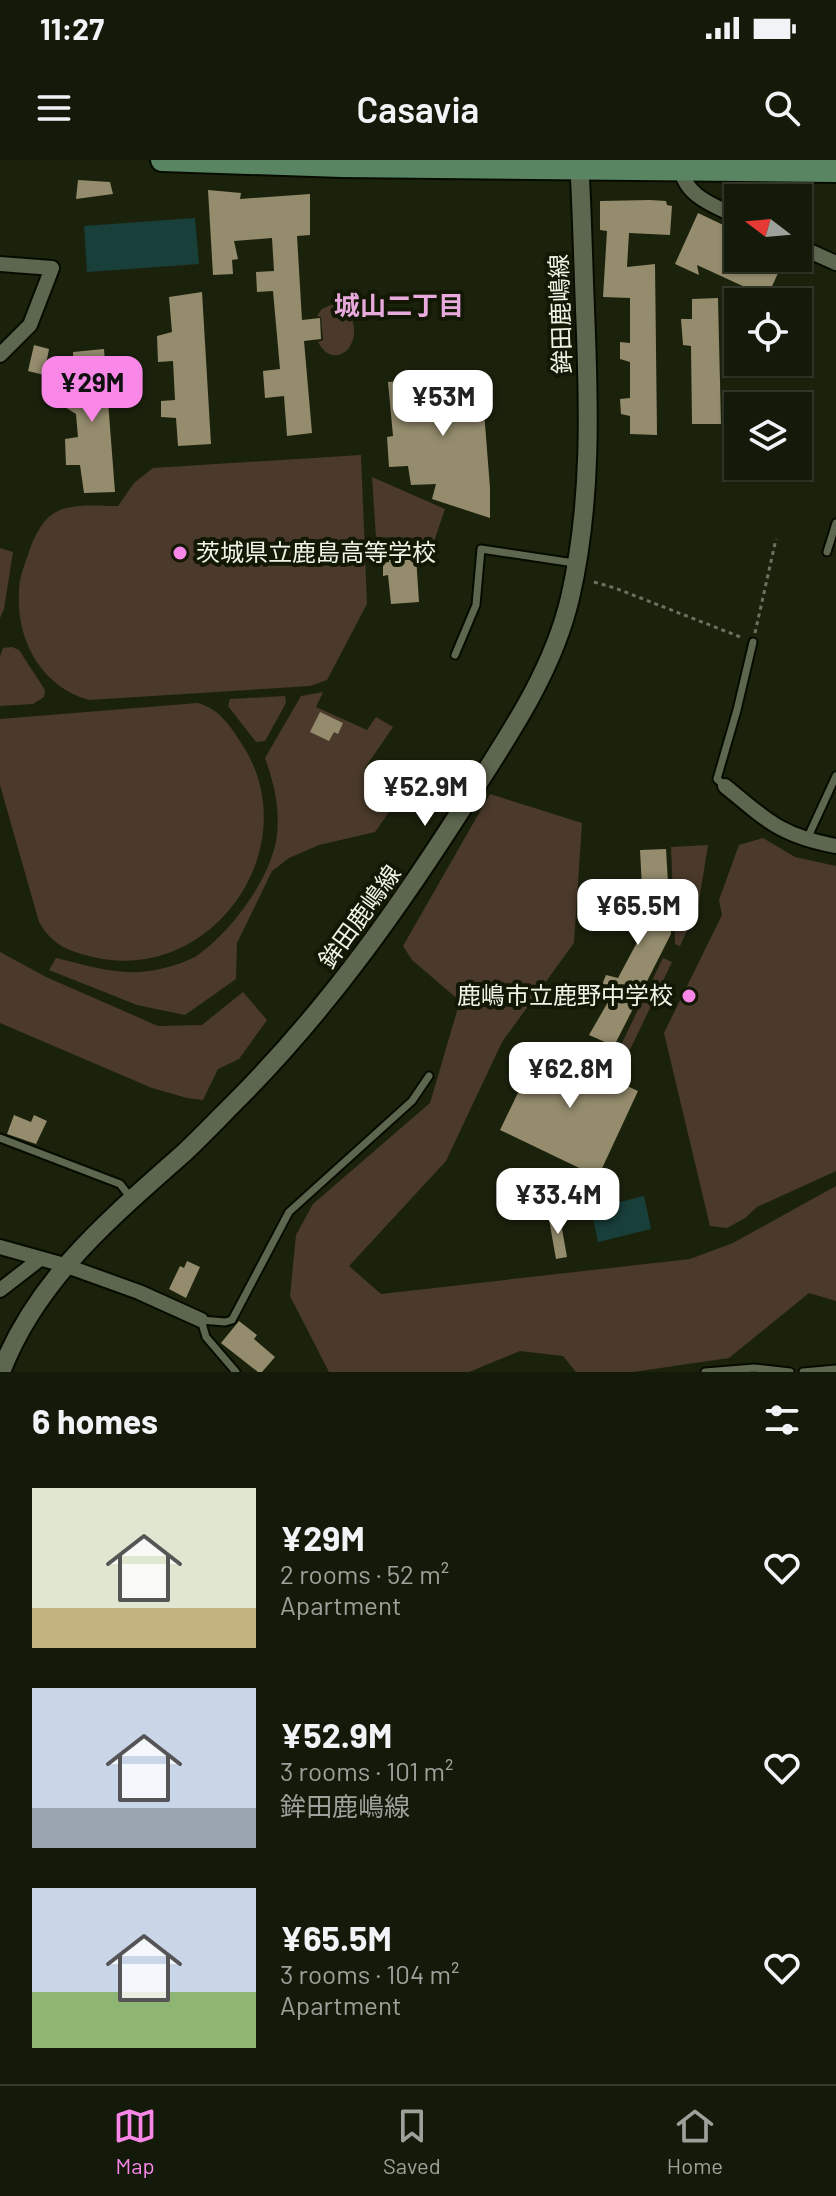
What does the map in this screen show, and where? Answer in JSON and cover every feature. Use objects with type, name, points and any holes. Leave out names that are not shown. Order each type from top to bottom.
[{"type":"main road","points":[[162,160],[680,165],[836,171]]},
{"type":"main road","name":"鉾田鹿嶋線","points":[[1,1372],[29,1316],[64,1265],[244,1093],[342,984],[434,853],[529,701],[552,654],[563,625],[576,564],[585,494],[588,396],[579,164]]},
{"type":"street","points":[[680,165],[683,179],[696,196],[724,210]]},
{"type":"street","points":[[812,252],[836,263]]},
{"type":"street","points":[[0,264],[52,268],[30,325],[0,355]]},
{"type":"street","points":[[725,786],[775,828],[806,841],[836,846]]},
{"type":"street","points":[[0,1247],[64,1265],[139,1292],[201,1320]]},
{"type":"street","points":[[0,1290],[40,1259]]},
{"type":"lane","points":[[827,552],[836,523]]},
{"type":"lane","points":[[455,655],[476,605],[481,549],[576,564]]},
{"type":"lane","points":[[725,786],[717,779],[753,642]]},
{"type":"lane","points":[[806,841],[836,776]]},
{"type":"lane","points":[[236,1372],[206,1337],[201,1320],[232,1320],[289,1212],[412,1101],[429,1076]]},
{"type":"lane","points":[[0,1138],[120,1184],[131,1198]]},
{"type":"lane","points":[[705,1372],[754,1368],[790,1372]]},
{"type":"lane","points":[[803,1372],[836,1369]]},
{"type":"path","points":[[594,582],[753,642],[776,539]]},
{"type":"shaded area","points":[[333,304],[346,309],[354,332],[347,350],[333,355],[318,342],[323,340],[321,317],[317,316],[322,309]]},
{"type":"shaded area","points":[[361,455],[367,604],[327,680],[310,686],[89,700],[57,684],[34,658],[22,626],[19,586],[35,536],[52,514],[72,507],[118,506],[134,483],[153,468]]},
{"type":"shaded area","points":[[372,477],[445,509],[433,544],[417,538],[376,537]]},
{"type":"shaded area","points":[[0,548],[13,552],[0,618]]},
{"type":"shaded area","points":[[3,648],[19,650],[45,690],[44,697],[33,704],[0,706],[0,656]]},
{"type":"shaded area","points":[[323,692],[316,707],[367,730],[376,717],[393,727],[365,768],[399,798],[375,832],[319,845],[289,858],[272,871],[237,943],[236,979],[185,1015],[137,1005],[49,970],[56,958],[119,972],[162,969],[198,955],[224,932],[259,885],[274,851],[277,805],[265,758],[301,696]]},
{"type":"shaded area","points":[[285,696],[286,703],[265,741],[256,742],[228,706],[230,699]]},
{"type":"shaded area","points":[[198,703],[214,710],[231,728],[245,749],[261,789],[263,829],[254,867],[235,902],[208,931],[174,951],[135,960],[93,957],[62,946],[49,936],[39,922],[0,785],[0,719]]},
{"type":"shaded area","points":[[490,794],[582,823],[574,943],[502,1042],[446,1161],[349,1266],[381,1294],[690,1259],[733,1243],[836,1186],[836,1301],[809,1293],[729,1358],[633,1372],[576,1372],[563,1356],[520,1351],[469,1372],[329,1372],[290,1296],[296,1235],[313,1204],[430,1103],[460,1001],[412,960],[403,946]]},
{"type":"shaded area","points":[[763,838],[795,857],[836,866],[836,1171],[757,1207],[727,1228],[710,1226],[664,1033],[722,915],[719,900],[739,845]]},
{"type":"shaded area","points":[[708,845],[698,907],[680,946],[675,944],[671,847]]},
{"type":"shaded area","points":[[0,952],[46,977],[158,1026],[202,1025],[243,992],[267,1020],[239,1059],[218,1069],[203,1100],[187,1098],[152,1088],[0,1023]]},
{"type":"shaded area","points":[[663,958],[672,962],[628,1054],[619,1049]]},
{"type":"water","points":[[195,218],[199,264],[87,272],[84,226]]},
{"type":"water","points":[[644,1196],[651,1229],[598,1242],[591,1209]]},
{"type":"building","points":[[78,180],[110,182],[113,194],[76,199]]},
{"type":"building","points":[[208,190],[241,193],[240,199],[310,194],[310,235],[297,236],[302,320],[320,318],[321,339],[304,341],[312,433],[287,436],[284,396],[265,398],[263,371],[280,369],[273,291],[257,292],[256,272],[274,271],[272,238],[234,241],[238,259],[232,260],[233,274],[213,275]]},
{"type":"building","points":[[600,201],[666,201],[667,205],[672,206],[670,235],[629,233],[627,267],[655,264],[657,435],[630,434],[630,416],[621,414],[620,399],[630,398],[630,362],[620,359],[620,342],[630,343],[630,298],[603,297],[607,231],[600,230]]},
{"type":"building","points":[[698,213],[724,225],[724,272],[779,272],[771,288],[747,288],[697,265],[699,275],[675,264]]},
{"type":"building","points":[[202,292],[211,444],[178,446],[176,418],[161,417],[161,401],[175,400],[173,361],[158,362],[157,336],[172,332],[169,297]]},
{"type":"building","points":[[718,298],[721,424],[692,424],[691,346],[683,345],[681,319],[692,319],[692,299]]},
{"type":"building","points":[[34,345],[49,349],[44,375],[28,371]]},
{"type":"building","points":[[104,349],[115,492],[84,493],[80,465],[66,465],[65,439],[78,437],[76,414],[60,404],[76,403],[73,352]]},
{"type":"building","points":[[481,373],[490,518],[432,499],[436,484],[411,485],[408,466],[389,467],[387,437],[393,436],[388,382],[403,381],[403,378]]},
{"type":"building","points":[[415,541],[419,602],[391,604],[388,575],[383,576],[383,563],[389,562],[388,543]]},
{"type":"building","points":[[320,712],[343,723],[338,734],[334,732],[329,741],[310,732]]},
{"type":"building","points":[[666,849],[671,934],[614,1046],[589,1035],[608,1002],[597,997],[606,975],[618,978],[649,920],[630,921],[628,889],[642,888],[640,850]]},
{"type":"building","points":[[541,1045],[580,1064],[583,1058],[617,1073],[614,1080],[638,1091],[598,1177],[500,1130]]},
{"type":"building","points":[[14,1115],[31,1122],[34,1115],[47,1121],[36,1144],[7,1134]]},
{"type":"building","points":[[559,1212],[567,1257],[556,1259],[548,1214]]},
{"type":"building","points":[[187,1261],[200,1267],[186,1298],[169,1289],[180,1266],[184,1268]]},
{"type":"building","points":[[239,1321],[257,1335],[254,1339],[275,1357],[262,1372],[221,1343]]},
{"type":"place","name":"茨城県立鹿島高等学校","points":[[180,553]]},
{"type":"place","name":"鹿嶋市立鹿野中学校","points":[[689,996]]},
{"type":"district","name":"城山二丁目","points":[[399,306]]}]
